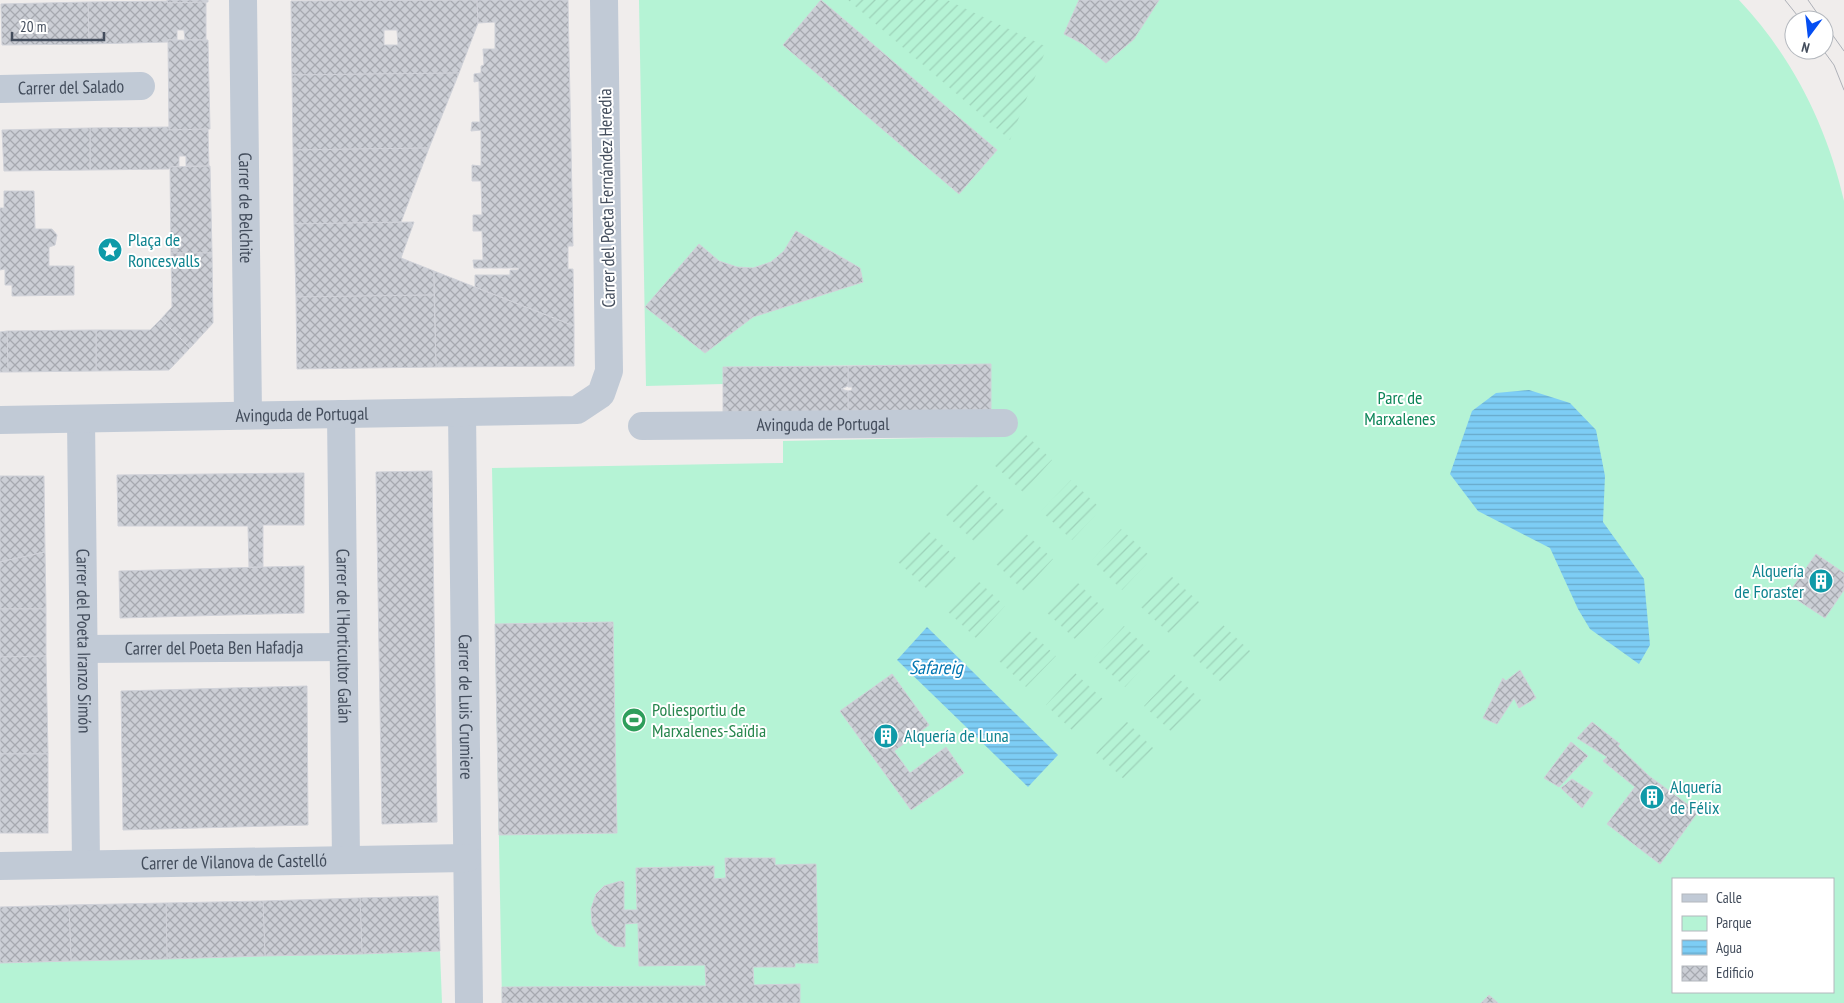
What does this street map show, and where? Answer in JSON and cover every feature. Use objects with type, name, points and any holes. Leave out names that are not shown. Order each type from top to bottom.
[{"type":"street","name":"Carrer de Belchite","points":[[243,0],[248,414]]},
{"type":"street","name":"Carrer del Poeta Fernández Heredia","points":[[601,394],[609,371],[604,0]]},
{"type":"street","name":"Carrer del Salado","points":[[0,89],[141,86]]},
{"type":"street","name":"Avinguda de Portugal","points":[[0,420],[248,414],[577,410],[601,394]]},
{"type":"street","name":"Carrer de Luis Crumiere","points":[[462,412],[469,1003]]},
{"type":"street","name":"Carrer de l'Horticultor Galán","points":[[341,414],[346,860]]},
{"type":"street","name":"Carrer del Poeta Iranzo Simón","points":[[81,419],[86,864]]},
{"type":"street","name":"Avinguda de Portugal","points":[[642,426],[1004,423]]},
{"type":"street","name":"Carrer del Poeta Ben Hafadja","points":[[84,649],[344,647]]},
{"type":"street","name":"Carrer de Vilanova de Castelló","points":[[0,866],[467,858]]},
{"type":"green space","name":"Parc de Marxalenes","points":[[639,0],[1739,0],[1775,44],[1805,93],[1828,146],[1844,201],[1844,1003],[502,1003],[492,468],[783,463],[783,441],[976,437],[991,410],[990,364],[724,367],[723,384],[646,386]]},
{"type":"green space","points":[[848,0],[947,0],[1047,47],[1010,140]]},
{"type":"green space","points":[[1022,431],[1052,460],[1023,492],[992,463]]},
{"type":"green space","points":[[1071,480],[1101,509],[1072,540],[1041,511]]},
{"type":"green space","points":[[974,482],[1005,511],[975,542],[944,513]]},
{"type":"green space","points":[[926,529],[956,558],[927,589],[896,560]]},
{"type":"green space","points":[[1121,529],[1152,558],[1122,590],[1092,560]]},
{"type":"green space","points":[[1023,531],[1053,559],[1024,591],[993,561]]},
{"type":"green space","points":[[1171,576],[1202,605],[1172,636],[1141,607]]},
{"type":"green space","points":[[975,578],[1005,606],[976,638],[945,609]]},
{"type":"green space","points":[[1074,579],[1104,609],[1075,639],[1044,610]]},
{"type":"green space","points":[[1222,624],[1252,653],[1223,684],[1192,655]]},
{"type":"green space","points":[[1124,626],[1154,655],[1125,687],[1094,658]]},
{"type":"green space","points":[[1025,627],[1056,656],[1026,687],[996,658]]},
{"type":"green space","points":[[1075,673],[1106,702],[1076,734],[1046,705]]},
{"type":"green space","points":[[1174,674],[1204,703],[1175,735],[1144,706]]},
{"type":"green space","points":[[1126,721],[1156,751],[1127,782],[1096,753]]},
{"type":"green space","points":[[440,951],[442,1003],[0,1003],[0,963]]},
{"type":"water","points":[[1529,390],[1570,403],[1596,430],[1605,476],[1603,522],[1644,579],[1650,645],[1639,664],[1590,629],[1578,609],[1550,548],[1478,511],[1450,474],[1472,411],[1496,393]]},
{"type":"water","name":"Safareig","points":[[927,627],[1058,755],[1028,787],[897,660]]},
{"type":"building","points":[[167,0],[208,0],[208,2],[167,3]]},
{"type":"building","points":[[477,0],[478,23],[459,73],[292,75],[291,1]],"holes":[[[384,30],[397,30],[398,45],[384,45]]]},
{"type":"building","points":[[477,0],[568,0],[573,246],[568,246],[568,269],[573,269],[574,326],[475,287],[475,275],[510,275],[510,270],[518,270],[519,268],[474,268],[473,260],[483,260],[482,231],[473,231],[473,215],[482,215],[481,181],[472,181],[472,165],[481,166],[481,130],[471,131],[472,122],[480,122],[479,81],[474,82],[474,74],[481,73],[481,66],[484,65],[483,49],[495,49],[495,22],[478,23]]},
{"type":"building","points":[[821,0],[997,150],[959,194],[783,45]]},
{"type":"building","points":[[1079,0],[1159,0],[1134,39],[1106,63],[1083,44],[1064,34]]},
{"type":"building","points":[[167,1],[167,3],[206,2],[206,40],[185,40],[184,30],[177,30],[177,40],[168,40],[168,42],[89,44],[88,2]]},
{"type":"building","points":[[88,2],[89,44],[2,45],[1,4]]},
{"type":"building","points":[[168,40],[208,40],[210,129],[169,130]]},
{"type":"building","points":[[459,73],[429,148],[293,150],[292,75]]},
{"type":"building","points":[[169,127],[169,130],[208,129],[209,166],[186,166],[186,156],[179,156],[179,166],[170,167],[169,169],[90,170],[90,128]]},
{"type":"building","points":[[90,128],[90,170],[4,171],[2,130]]},
{"type":"building","points":[[429,148],[401,222],[294,224],[293,150]]},
{"type":"building","points":[[210,166],[212,253],[171,253],[170,167]]},
{"type":"building","points":[[4,191],[34,191],[35,229],[52,229],[57,235],[55,245],[49,247],[49,266],[74,266],[74,295],[12,296],[12,285],[5,285],[5,269],[0,270],[0,208],[4,208]]},
{"type":"building","points":[[414,222],[401,258],[434,271],[434,295],[296,297],[294,224]]},
{"type":"building","points":[[796,231],[860,268],[863,282],[753,317],[705,353],[645,307],[699,244],[719,261],[737,267],[753,268],[771,262],[784,251]]},
{"type":"building","points":[[171,253],[212,253],[213,323],[190,348],[161,319],[172,307]]},
{"type":"building","points":[[434,271],[574,326],[574,366],[436,367]]},
{"type":"building","points":[[434,295],[436,367],[297,369],[296,297]]},
{"type":"building","points":[[161,319],[190,348],[169,370],[96,371],[96,330],[150,330]]},
{"type":"building","points":[[96,330],[96,371],[8,372],[7,331]]},
{"type":"building","points":[[7,331],[8,372],[0,372],[0,332]]},
{"type":"building","points":[[991,364],[991,410],[848,411],[848,391],[852,390],[852,387],[848,387],[848,366]]},
{"type":"building","points":[[848,366],[848,386],[841,389],[848,391],[848,411],[723,412],[723,367]]},
{"type":"building","points":[[432,471],[437,822],[382,824],[376,472]]},
{"type":"building","points":[[304,473],[304,525],[263,525],[263,567],[249,567],[248,526],[118,526],[117,475]]},
{"type":"building","points":[[0,476],[44,476],[45,552],[0,562]]},
{"type":"building","points":[[45,552],[46,609],[0,609],[0,562]]},
{"type":"building","name":"Alquería de Foraster","points":[[1816,554],[1844,573],[1844,590],[1825,618],[1788,594]]},
{"type":"building","points":[[304,566],[304,613],[120,618],[119,571]]},
{"type":"building","points":[[0,609],[46,609],[46,656],[0,657]]},
{"type":"building","points":[[613,622],[617,833],[499,835],[495,624]]},
{"type":"building","points":[[46,656],[48,754],[0,754],[0,657]]},
{"type":"building","points":[[1520,670],[1536,698],[1519,708],[1514,698],[1497,724],[1483,718],[1503,678],[1506,681]]},
{"type":"building","name":"Alquería de Luna","points":[[892,674],[929,725],[894,751],[910,773],[946,747],[964,773],[911,810],[840,711]]},
{"type":"building","points":[[307,686],[308,825],[123,830],[121,691]]},
{"type":"building","name":"Alquería de Félix","points":[[1592,722],[1620,744],[1618,746],[1649,776],[1698,812],[1660,864],[1607,824],[1635,787],[1603,761],[1607,757],[1577,738]]},
{"type":"building","points":[[1571,742],[1588,756],[1559,787],[1544,778]]},
{"type":"building","points":[[0,754],[48,754],[48,833],[0,833]]},
{"type":"building","points":[[1572,779],[1593,793],[1582,808],[1561,788]]},
{"type":"building","points":[[725,858],[775,858],[775,865],[816,864],[818,963],[795,963],[795,967],[753,967],[754,985],[800,984],[800,1003],[502,1003],[502,987],[706,986],[705,965],[639,966],[638,923],[625,924],[625,947],[614,946],[597,934],[592,924],[591,909],[596,894],[604,886],[621,881],[624,882],[624,910],[637,910],[636,868],[714,866],[714,879],[726,878]]},
{"type":"building","points":[[438,896],[440,951],[362,954],[360,898]]},
{"type":"building","points":[[360,898],[362,954],[265,956],[263,901]]},
{"type":"building","points":[[263,901],[265,956],[167,959],[166,903]]},
{"type":"building","points":[[166,903],[167,959],[71,961],[69,905]]},
{"type":"building","points":[[69,905],[71,961],[0,963],[0,907]]},
{"type":"building","points":[[1489,995],[1498,1003],[1481,1003]]},
{"type":"tram line","points":[[1785,0],[1793,10]]},
{"type":"tram line","points":[[1808,0],[1815,10]]},
{"type":"tram line","points":[[1834,37],[1844,51]]},
{"type":"tram line","points":[[1830,60],[1844,90]]},
{"type":"place","name":"Plaça de Roncesvalls","points":[[110,250]]},
{"type":"place","name":"Alquería de Foraster","points":[[1821,581]]},
{"type":"place","name":"Poliesportiu de Marxalenes-Saïdia","points":[[634,720]]},
{"type":"place","name":"Alquería de Luna","points":[[886,736]]},
{"type":"place","name":"Alquería de Félix","points":[[1652,797]]}]
